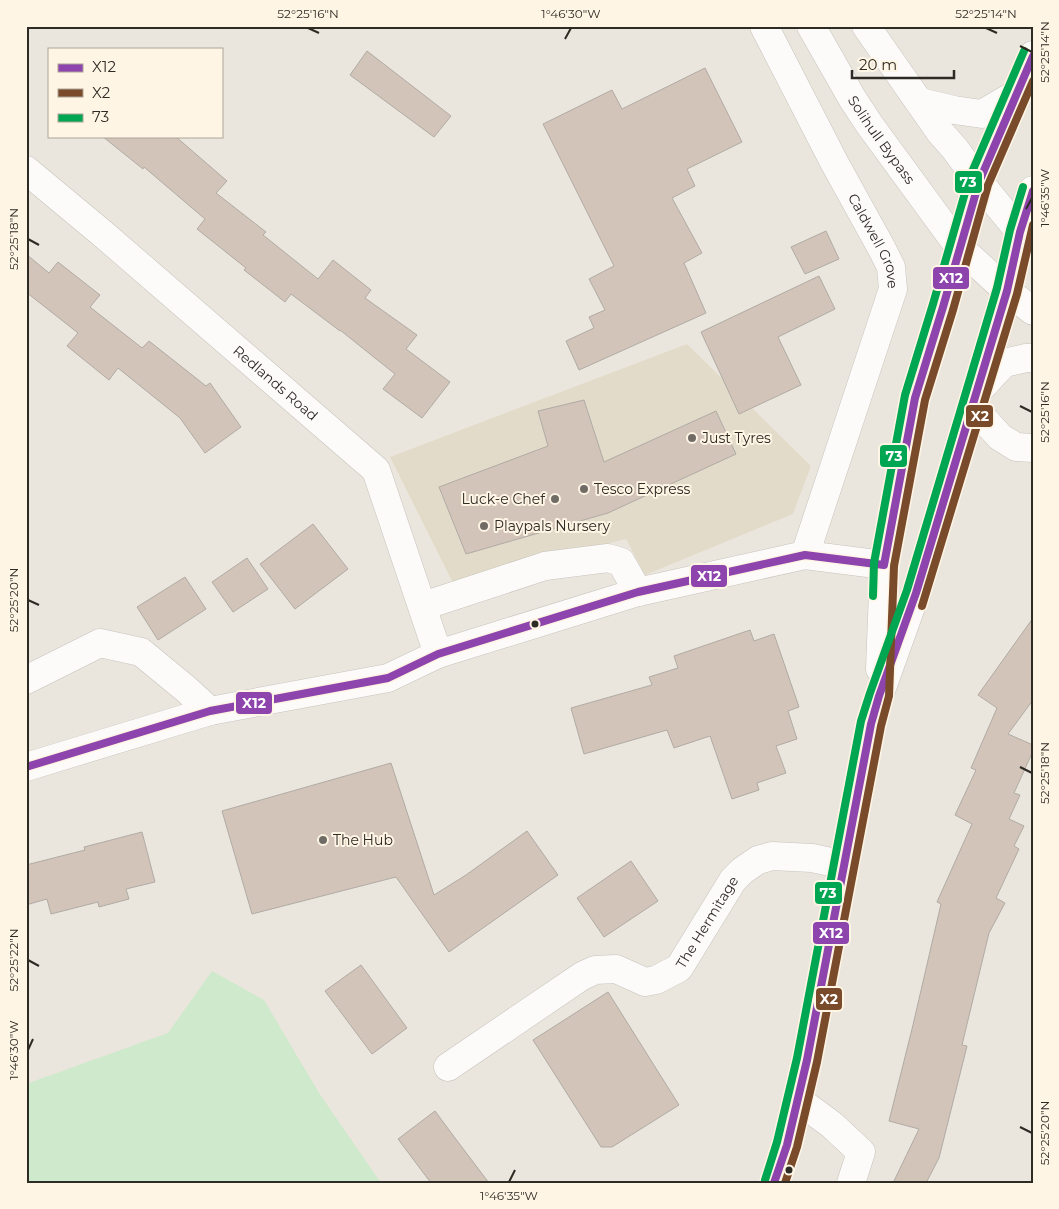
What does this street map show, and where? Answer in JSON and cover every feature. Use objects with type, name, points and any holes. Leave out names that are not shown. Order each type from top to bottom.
[{"type":"main road","name":"Caldwell Grove","points":[[764,26],[834,162],[882,249],[890,267],[893,289],[805,555]]},
{"type":"main road","name":"Solihull Bypass","points":[[811,26],[869,124],[959,247],[1033,311]]},
{"type":"main road","points":[[866,26],[940,132],[1026,238]]},
{"type":"main road","points":[[879,696],[884,564],[915,398],[979,182],[1033,55]]},
{"type":"main road","points":[[920,102],[982,114],[1016,94]]},
{"type":"main road","name":"Redlands Road","points":[[26,170],[376,470],[438,654]]},
{"type":"main road","points":[[774,1183],[787,1145],[807,1060],[871,724],[879,696],[916,593],[1007,290],[1026,238],[1033,190]]},
{"type":"main road","points":[[973,401],[1004,363],[1033,358]]},
{"type":"main road","points":[[973,401],[1000,436],[1016,447],[1033,448]]},
{"type":"main road","points":[[26,767],[210,711],[388,678],[438,654],[638,592],[805,555],[884,564]]},
{"type":"main road","points":[[422,606],[545,566],[608,558],[620,562],[638,592]]},
{"type":"main road","points":[[26,680],[100,643],[141,652],[210,711]]},
{"type":"main road","name":"The Hermitage","points":[[448,1067],[582,976],[595,970],[616,968],[646,982],[656,980],[679,968],[733,880],[758,860],[772,856],[812,858],[845,865]]},
{"type":"main road","points":[[798,1100],[832,1125],[861,1152],[851,1183]]},
{"type":"shaded area","points":[[687,344],[811,466],[793,514],[645,575],[626,539],[453,583],[390,457]]},
{"type":"green space","points":[[212,971],[264,1000],[319,1093],[381,1183],[26,1183],[26,1084],[168,1033]]},
{"type":"building","points":[[367,51],[451,116],[434,137],[350,75]]},
{"type":"building","points":[[705,68],[742,142],[687,169],[695,186],[672,198],[702,253],[684,263],[706,313],[579,370],[566,341],[594,328],[589,317],[605,310],[589,279],[614,266],[543,124],[612,90],[622,109]]},
{"type":"building","points":[[104,138],[177,138],[227,181],[216,193],[266,232],[263,235],[318,279],[333,260],[371,290],[365,298],[417,335],[406,349],[450,382],[422,418],[383,389],[395,374],[291,294],[285,302],[244,270],[246,268],[197,229],[205,219],[144,167],[143,169]]},
{"type":"building","points":[[826,231],[839,259],[805,274],[791,247]]},
{"type":"building","points":[[26,254],[49,273],[58,262],[100,295],[90,307],[142,348],[149,341],[206,386],[210,383],[241,427],[205,453],[180,418],[118,368],[109,380],[67,346],[78,333],[26,292]]},
{"type":"building","points":[[819,276],[835,309],[778,337],[801,385],[739,414],[701,332]]},
{"type":"building","points":[[584,400],[604,462],[716,411],[736,454],[608,513],[466,554],[439,487],[548,446],[538,411]]},
{"type":"building","points":[[313,524],[348,569],[295,609],[260,564]]},
{"type":"building","points":[[247,558],[268,589],[233,612],[212,582]]},
{"type":"building","points":[[185,577],[206,609],[158,640],[137,607]]},
{"type":"building","points":[[1033,618],[1033,700],[1008,734],[1033,745],[1033,751],[1014,793],[1020,795],[1009,819],[1024,826],[1014,846],[1019,849],[996,898],[1005,903],[989,933],[962,1045],[967,1046],[939,1158],[926,1183],[893,1183],[919,1129],[889,1121],[941,904],[937,902],[972,824],[955,815],[976,770],[971,768],[997,708],[978,695]]},
{"type":"building","points":[[750,630],[754,641],[774,634],[799,707],[788,711],[797,739],[776,746],[786,773],[757,783],[759,790],[732,799],[710,736],[674,748],[667,730],[584,754],[571,708],[652,685],[649,677],[678,668],[674,656]]},
{"type":"building","name":"The Hub","points":[[391,763],[434,895],[466,875],[527,831],[558,875],[449,952],[396,877],[252,914],[222,811]]},
{"type":"building","points":[[142,832],[155,882],[126,889],[129,899],[99,907],[98,902],[51,914],[47,899],[26,905],[26,865],[85,850],[84,847]]},
{"type":"building","points":[[631,861],[658,901],[604,937],[577,898]]},
{"type":"building","points":[[361,965],[407,1028],[372,1054],[325,991]]},
{"type":"building","points":[[608,992],[679,1105],[612,1147],[601,1147],[533,1040]]},
{"type":"building","points":[[435,1111],[489,1183],[431,1183],[398,1139]]},
{"type":"transit line","name":"73","points":[[873,596],[874,563],[905,395],[969,179],[1024,51]]},
{"type":"transit line","name":"X12","points":[[26,767],[210,711],[388,678],[438,654],[638,592],[805,555],[884,565],[915,398],[979,182],[1033,56]]},
{"type":"transit line","name":"X2","points":[[785,1183],[797,1147],[817,1062],[881,726],[889,696],[894,566],[925,400],[953,310],[988,185],[1033,81]]},
{"type":"transit line","name":"73","points":[[765,1180],[777,1142],[797,1058],[861,721],[907,590],[997,288],[1010,230],[1023,187]]},
{"type":"transit line","name":"X12","points":[[774,1183],[787,1145],[807,1060],[871,724],[879,696],[916,593],[1007,291],[1020,232],[1033,191]]},
{"type":"transit line","name":"X2","points":[[922,606],[1017,294],[1033,225]]},
{"type":"place","name":"Just Tyres","points":[[692,438]]},
{"type":"place","name":"Tesco Express","points":[[584,489]]},
{"type":"place","name":"Luck-e Chef","points":[[555,499]]},
{"type":"place","name":"Playpals Nursery","points":[[484,526]]},
{"type":"place","name":"The Hub","points":[[323,840]]}]
